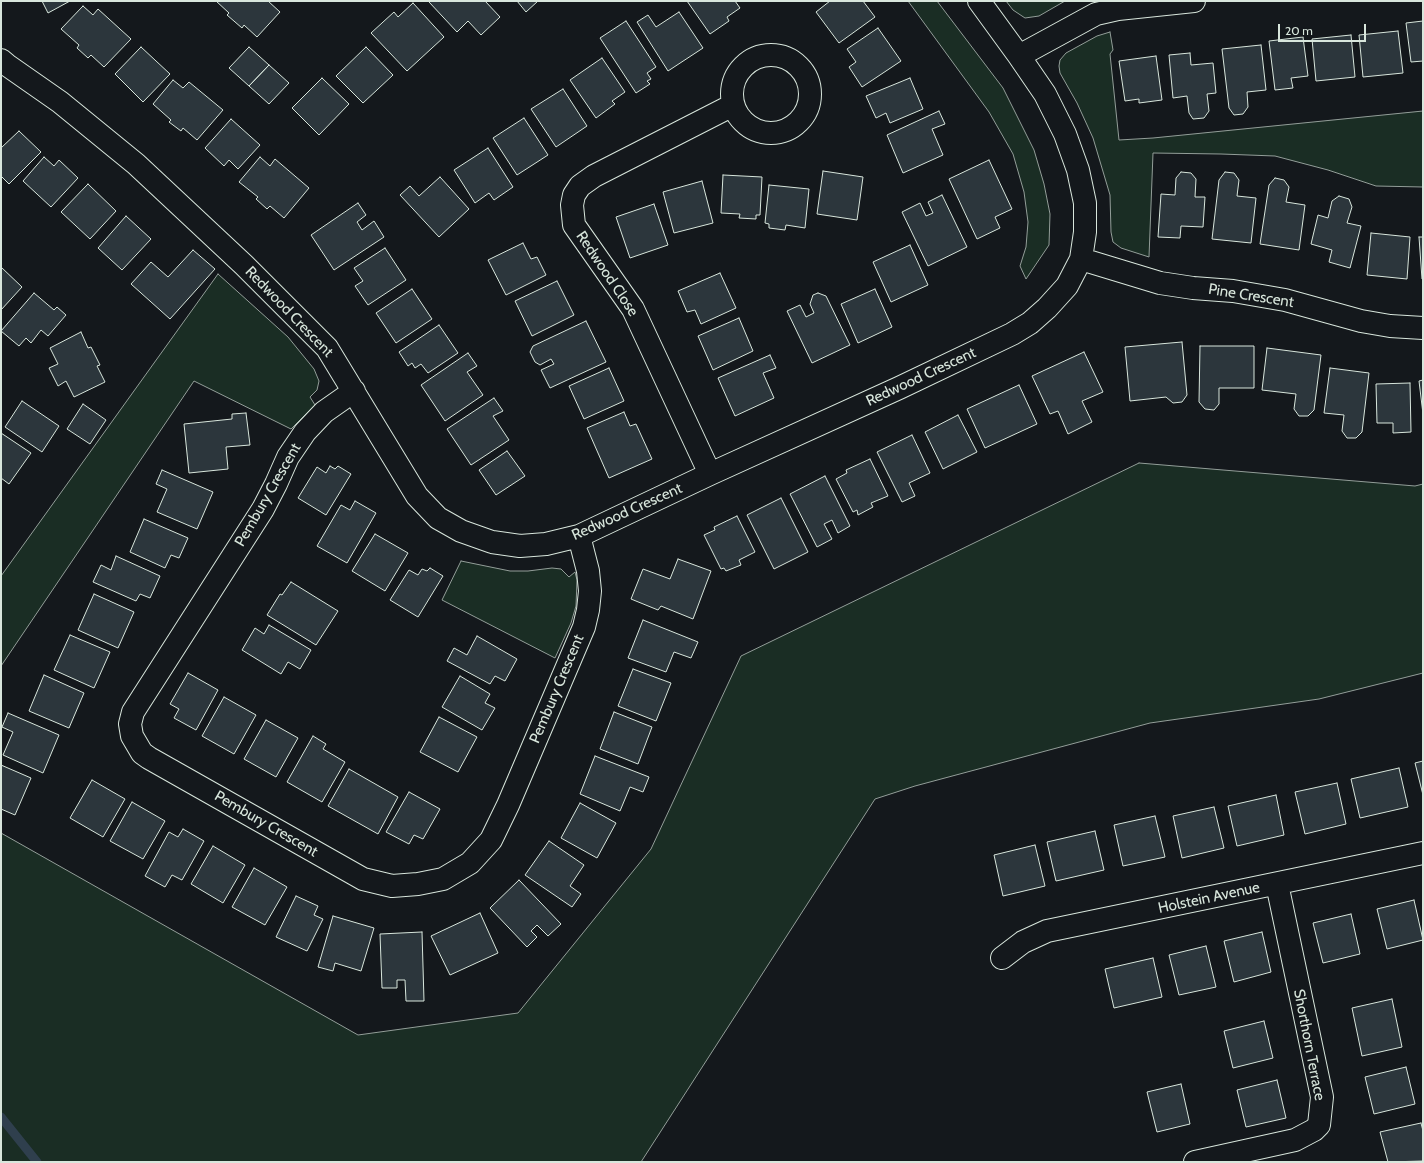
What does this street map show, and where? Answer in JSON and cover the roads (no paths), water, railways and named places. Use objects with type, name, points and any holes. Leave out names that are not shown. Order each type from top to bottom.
[{"type":"street","name":"Redwood Crescent","points":[[1,60],[60,102],[136,164],[244,265],[327,348],[417,496],[438,518],[461,531],[492,542],[520,546],[546,544],[579,536],[710,474],[899,388],[1012,334],[1030,323],[1047,308],[1067,286],[1081,258],[1085,232],[1085,203],[1078,170],[1065,134],[1045,94],[1020,56],[979,1]]},
{"type":"street","points":[[1020,56],[1096,14],[1118,9],[1194,1]]},
{"type":"street","name":"Redwood Close","points":[[710,474],[633,309],[574,225],[572,205],[574,195],[580,186],[594,176],[733,105]]},
{"type":"street","name":"Pine Crescent","points":[[1081,258],[1160,283],[1193,288],[1240,292],[1285,300],[1361,321],[1390,326],[1423,328]]},
{"type":"street","name":"Pembury Crescent","points":[[354,391],[324,412],[305,432],[288,457],[263,509],[134,712],[130,724],[132,736],[142,753],[363,879],[392,886],[418,884],[443,878],[470,863],[491,840],[508,805],[584,627],[588,610],[590,590],[588,572],[579,536]]},
{"type":"street","name":"Holstein Avenue","points":[[1002,958],[1023,942],[1047,931],[1423,853]]},
{"type":"street","name":"Shorthorn Terrace","points":[[1195,1162],[1295,1140],[1314,1130],[1319,1125],[1322,1097],[1277,884]]},
{"type":"waterway","points":[[1,1117],[37,1162]]}]
